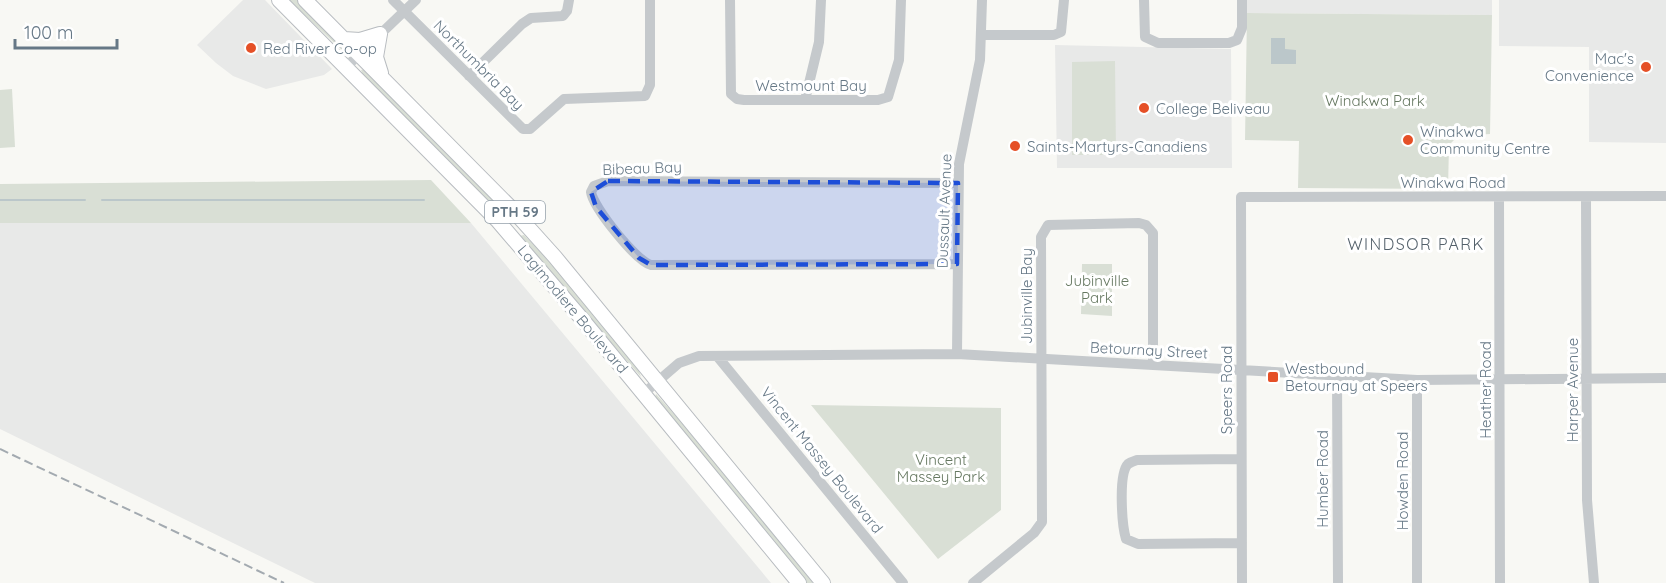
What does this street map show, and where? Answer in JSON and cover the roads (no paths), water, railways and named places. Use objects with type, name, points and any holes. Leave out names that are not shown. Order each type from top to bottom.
[{"type":"main road","name":"Lagimodiere Boulevard","points":[[279,0],[497,220],[799,583]]},
{"type":"main road","name":"Lagimodiere Boulevard","points":[[305,0],[516,213],[823,583]]},
{"type":"main road","points":[[344,39],[360,40],[380,34],[376,57],[383,77]]},
{"type":"street","name":"Northumbria Bay","points":[[393,0],[523,129],[530,129],[564,99],[645,96],[650,85],[650,0]]},
{"type":"street","points":[[346,67],[416,0]]},
{"type":"street","points":[[469,76],[522,24],[531,18],[563,16],[567,11],[569,0]]},
{"type":"street","name":"Westmount Bay","points":[[730,0],[731,94],[737,99],[744,100],[878,100],[888,97],[899,60],[901,0]]},
{"type":"street","points":[[805,100],[818,48],[820,0]]},
{"type":"street","name":"Dussault Avenue","points":[[957,354],[958,183],[961,144],[978,74],[983,35],[982,0]]},
{"type":"street","points":[[983,35],[1054,35],[1060,32],[1064,21],[1064,0]]},
{"type":"street","points":[[1144,0],[1145,37],[1151,42],[1229,43],[1238,40],[1242,28],[1242,0]]},
{"type":"street","name":"Bibeau Bay","points":[[957,264],[651,265],[639,258],[603,215],[592,199],[591,192],[594,186],[608,181],[958,183]]},
{"type":"street","name":"Heather Road","points":[[1499,196],[1500,583]]},
{"type":"street","name":"Winakwa Road","points":[[1241,197],[1666,196]]},
{"type":"street","name":"Speers Road","points":[[1241,197],[1242,583]]},
{"type":"street","name":"Harper Avenue","points":[[1586,197],[1587,500],[1594,583]]},
{"type":"street","name":"Jubinville Bay","points":[[1041,358],[1043,230],[1055,223],[1139,223],[1146,225],[1153,233],[1153,365]]},
{"type":"street","name":"Betournay Street","points":[[643,394],[686,358],[717,356],[957,354],[1417,380],[1666,378]]},
{"type":"street","name":"Vincent Massey Boulevard","points":[[717,356],[903,583]]},
{"type":"street","points":[[973,583],[1034,533],[1042,522],[1041,358]]},
{"type":"street","name":"Humber Road","points":[[1337,375],[1338,583]]},
{"type":"street","name":"Howden Road","points":[[1417,380],[1417,583]]},
{"type":"street","points":[[1241,459],[1137,460],[1128,464],[1123,474],[1122,527],[1126,539],[1138,544],[1242,543]]},
{"type":"waterway","points":[[0,200],[85,200]]},
{"type":"waterway","points":[[102,200],[424,200]]},
{"type":"railway","points":[[0,449],[284,583]]},
{"type":"place","name":"Red River Co-op","points":[[251,48]]},
{"type":"place","name":"Mac's Convenience","points":[[1646,67]]},
{"type":"place","name":"College Beliveau","points":[[1144,108]]},
{"type":"place","name":"Winakwa Community Centre","points":[[1408,140]]},
{"type":"place","name":"Saints-Martyrs-Canadiens","points":[[1015,146]]},
{"type":"place","name":"Westbound Betournay at Speers","points":[[1273,377]]},
{"type":"district","name":"WINDSOR PARK","points":[[1416,244]]},
{"type":"park label","name":"Winakwa Park","points":[[1375,100]]},
{"type":"park label","name":"Jubinville Park","points":[[1097,288]]},
{"type":"park label","name":"Vincent Massey Park","points":[[941,468]]}]
